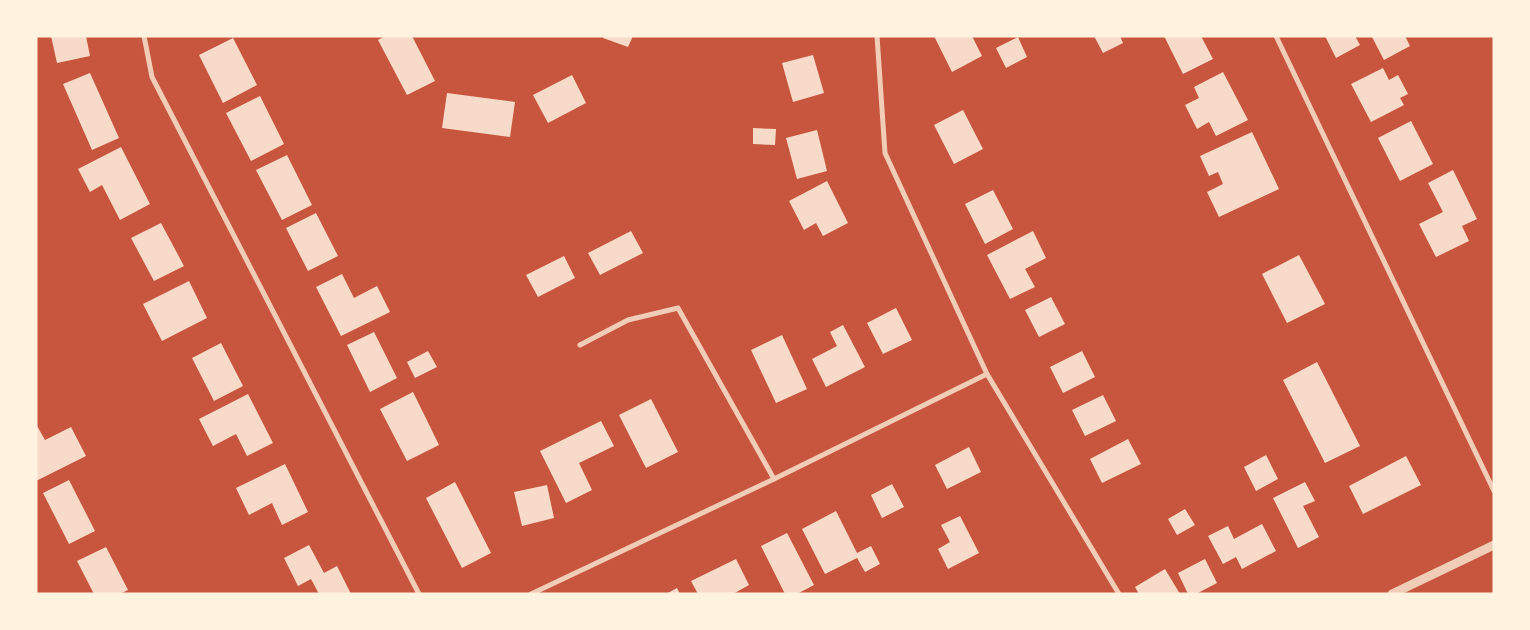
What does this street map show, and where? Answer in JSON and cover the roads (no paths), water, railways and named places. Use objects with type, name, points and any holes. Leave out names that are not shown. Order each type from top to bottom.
[{"type":"street","points":[[144,36],[152,77],[419,594]]},
{"type":"street","points":[[877,36],[885,153],[987,374],[1119,594]]},
{"type":"street","points":[[1276,36],[1494,491]]},
{"type":"street","points":[[580,345],[628,320],[678,308],[774,478]]},
{"type":"street","points":[[531,594],[987,374]]},
{"type":"street","points":[[1392,594],[1494,545]]}]
